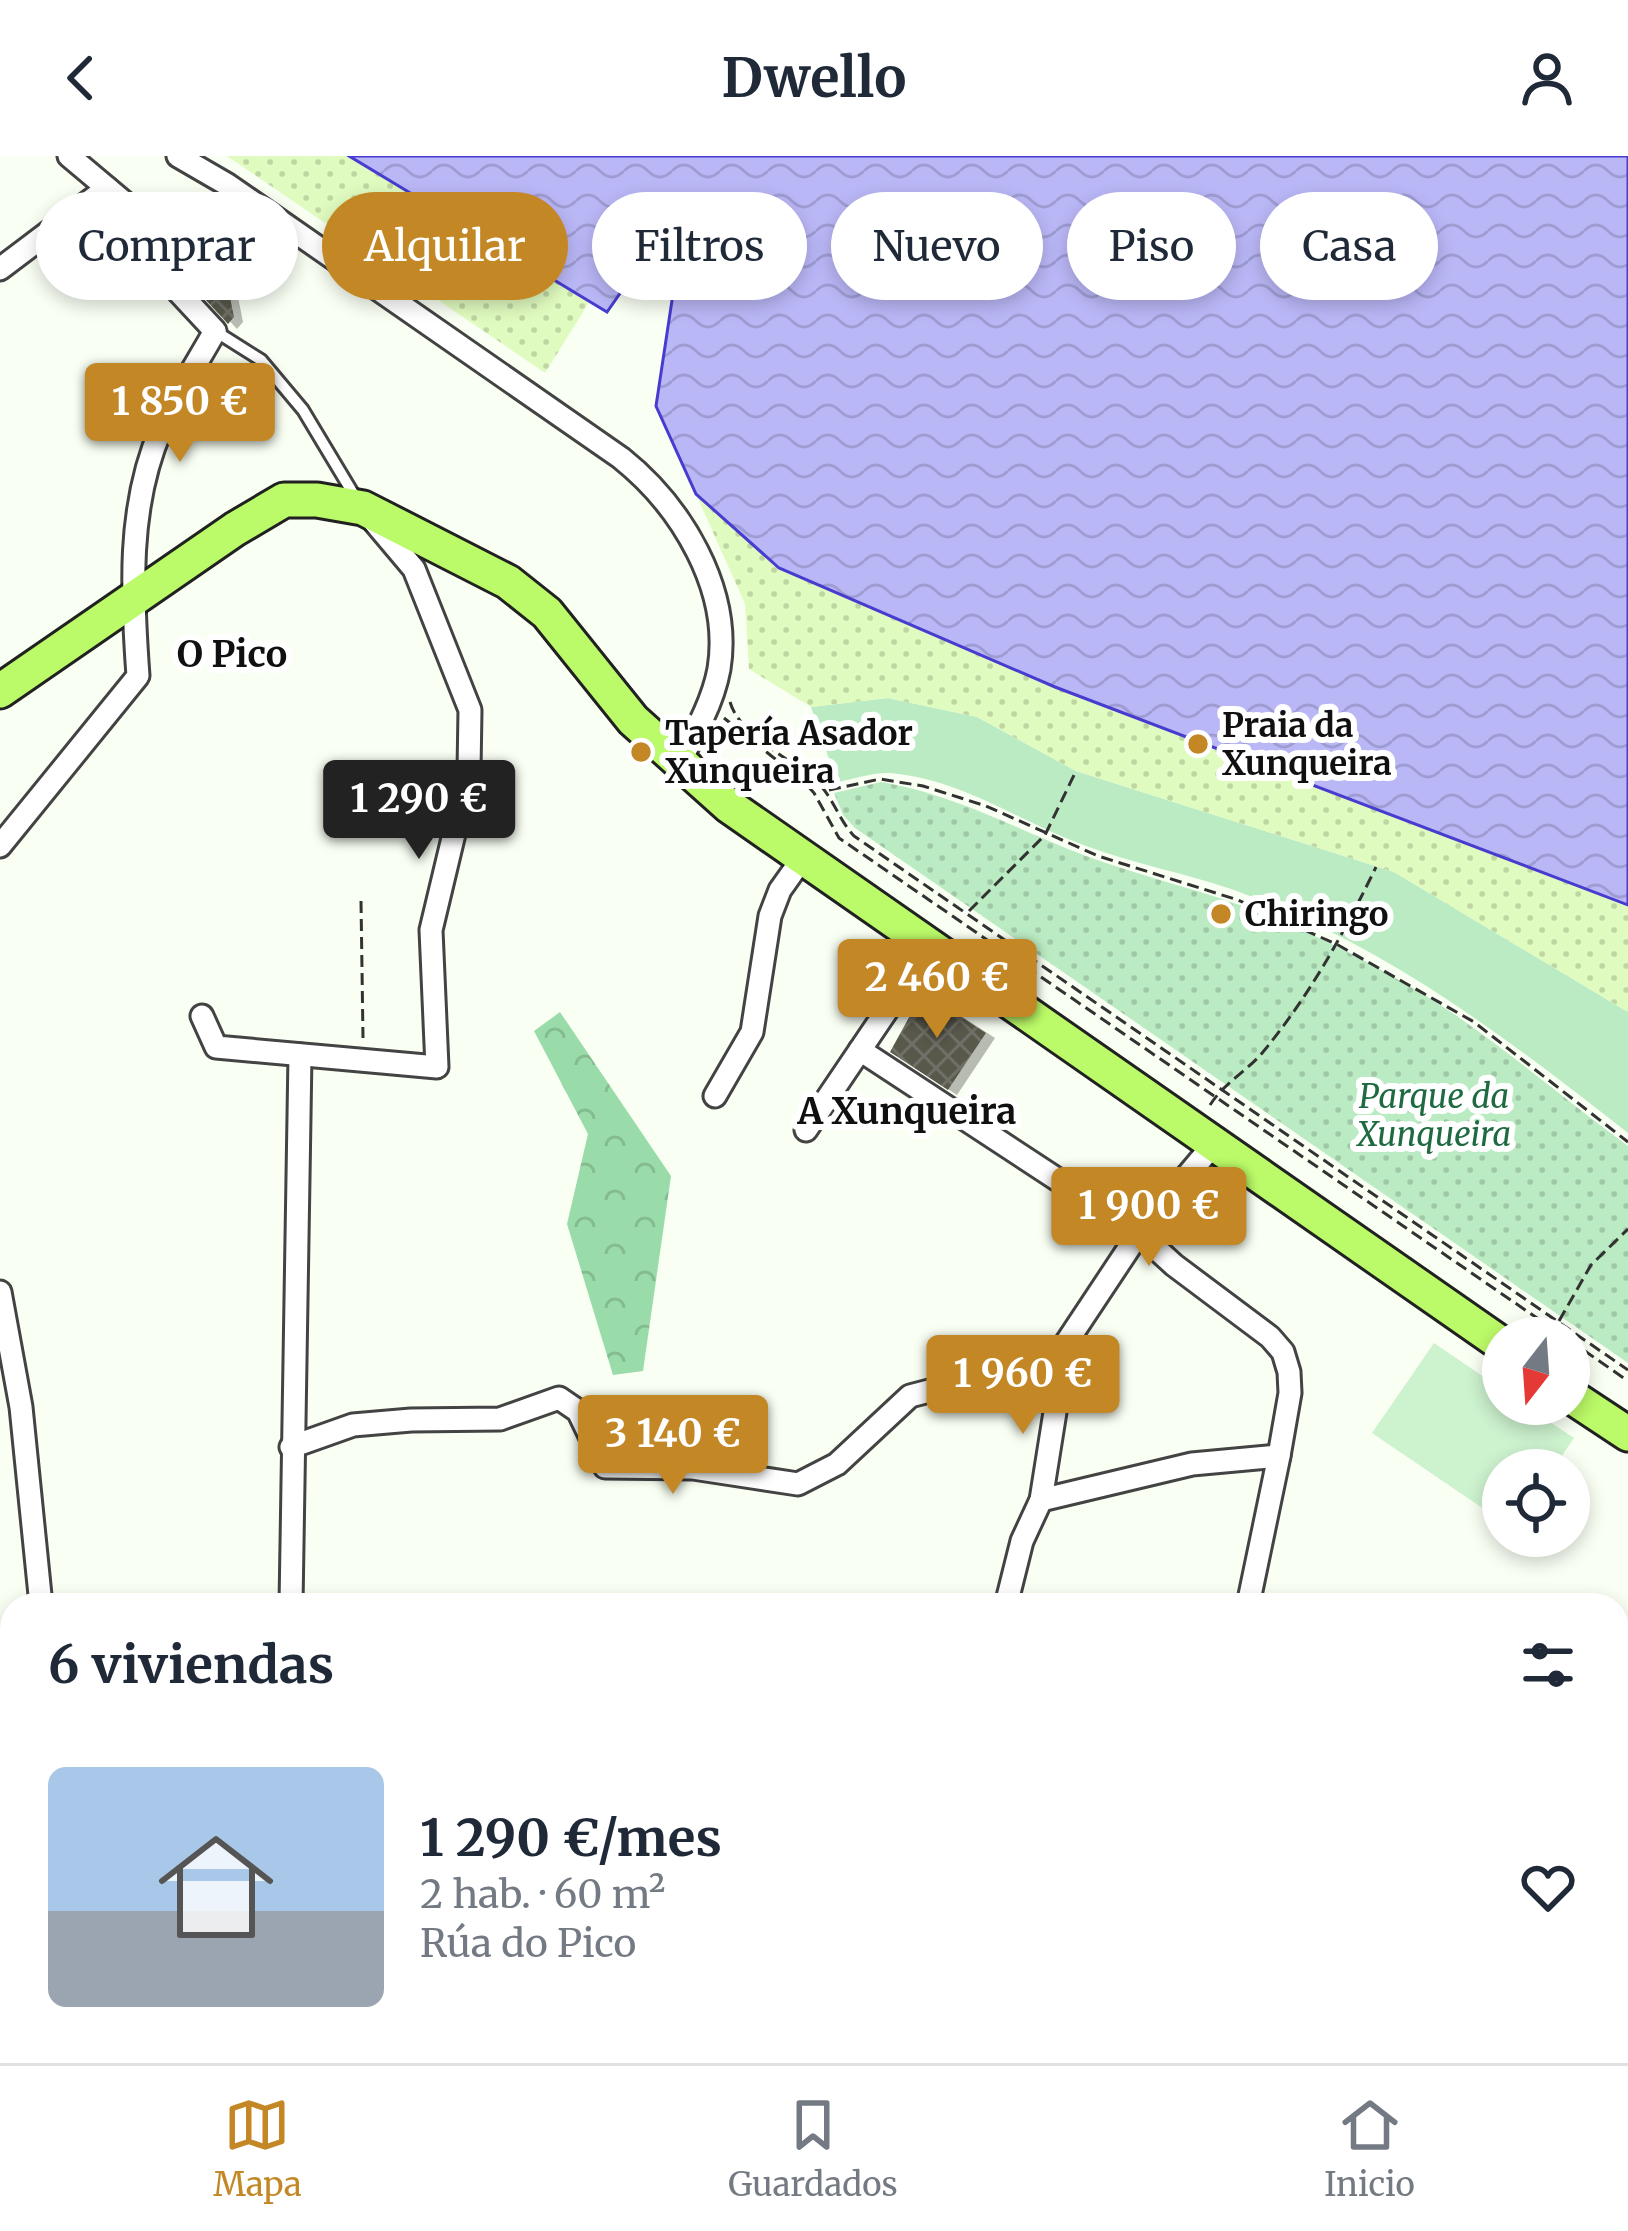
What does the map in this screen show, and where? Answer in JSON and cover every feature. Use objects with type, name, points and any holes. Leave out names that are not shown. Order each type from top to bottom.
[{"type":"main road","points":[[0,691],[284,500],[362,508],[508,582],[547,614],[633,720],[802,859],[1482,1331]]},
{"type":"main road","points":[[1590,1409],[1628,1434]]},
{"type":"street","points":[[70,156],[112,192]]},
{"type":"street","points":[[178,156],[228,185],[621,458],[666,503],[708,578],[720,645],[710,699],[686,763]]},
{"type":"street","points":[[0,269],[107,188]]},
{"type":"street","points":[[0,846],[138,676],[133,598],[136,519],[160,431],[214,331],[186,300]]},
{"type":"street","points":[[202,1016],[216,1047],[436,1067],[430,930],[469,771],[470,710],[414,568],[362,508]]},
{"type":"street","points":[[715,1096],[752,1031],[770,916],[780,890],[802,859]]},
{"type":"street","points":[[806,1130],[932,945]]},
{"type":"street","points":[[860,1050],[1139,1233],[1283,1352],[1290,1394],[1250,1593]]},
{"type":"street","points":[[291,1593],[300,1055]]},
{"type":"street","points":[[1009,1593],[1022,1541],[1042,1500],[1066,1343],[1203,1138]]},
{"type":"street","points":[[0,1292],[21,1407],[40,1593]]},
{"type":"street","points":[[291,1447],[353,1425],[500,1419],[559,1398],[578,1411],[605,1467],[693,1468],[798,1484],[837,1464],[910,1396],[975,1378],[1058,1382]]},
{"type":"street","points":[[1042,1500],[1192,1464],[1279,1456]]},
{"type":"lane","points":[[214,331],[261,360],[289,393],[362,508]]},
{"type":"path","points":[[732,693],[733,711],[742,722],[826,791],[854,836],[1553,1317]]},
{"type":"path","points":[[720,707],[726,722],[814,793],[839,838],[1536,1317]]},
{"type":"path","points":[[968,913],[1045,835],[1076,771]]},
{"type":"path","points":[[826,791],[880,779],[922,785],[986,806],[1045,835],[1238,901],[1338,945],[1474,1022],[1628,1142]]},
{"type":"path","points":[[1203,1138],[1216,1096],[1261,1054],[1338,945],[1376,867]]},
{"type":"path","points":[[361,902],[364,1060]]},
{"type":"path","points":[[1561,1317],[1592,1265],[1628,1229]]},
{"type":"path","points":[[1590,1343],[1628,1370]]},
{"type":"path","points":[[1590,1354],[1628,1381]]},
{"type":"green space","points":[[888,698],[977,717],[1076,771],[1394,872],[1628,1012],[1628,1133],[1441,995],[1288,912],[1216,884],[1086,846],[942,784],[890,773],[837,782],[811,707]]},
{"type":"green space","name":"Parque da Xunqueira","points":[[881,782],[961,804],[1086,856],[1282,922],[1450,1011],[1628,1146],[1628,1363],[1590,1337],[1590,1317],[1562,1317],[855,828],[843,815],[834,793]]},
{"type":"green space","points":[[560,1012],[671,1176],[643,1371],[613,1375],[567,1224],[588,1134],[534,1031]]},
{"type":"sand","points":[[227,156],[349,156],[409,192],[322,192],[322,221],[298,204],[298,192],[280,192]]},
{"type":"sand","points":[[568,288],[590,301],[545,373],[438,300],[568,300]]},
{"type":"sand","name":"Praia da Xunqueira","points":[[696,494],[1037,626],[1628,838],[1628,1012],[1394,872],[1076,771],[977,717],[888,698],[811,707],[749,669],[745,604]]},
{"type":"shaded area","points":[[1434,1343],[1482,1376],[1482,1425],[1554,1425],[1574,1438],[1566,1449],[1482,1449],[1482,1508],[1372,1433]]},
{"type":"water","points":[[349,156],[1628,156],[1628,905],[1055,687],[779,568],[696,494],[656,406],[672,300],[807,300],[807,192],[592,192],[592,300],[615,300],[607,312],[568,288],[568,192],[409,192]]},
{"type":"building","points":[[206,300],[231,300],[234,317],[228,324]]},
{"type":"building","points":[[923,992],[986,1033],[948,1090],[890,1052]]},
{"type":"place","name":"Praia da Xunqueira","points":[[1198,744]]},
{"type":"place","name":"Tapería Asador Xunqueira","points":[[641,752]]},
{"type":"place","name":"Chiringo","points":[[1221,914]]},
{"type":"district","name":"O Pico","points":[[232,654]]},
{"type":"district","name":"A Xunqueira","points":[[907,1111]]}]
